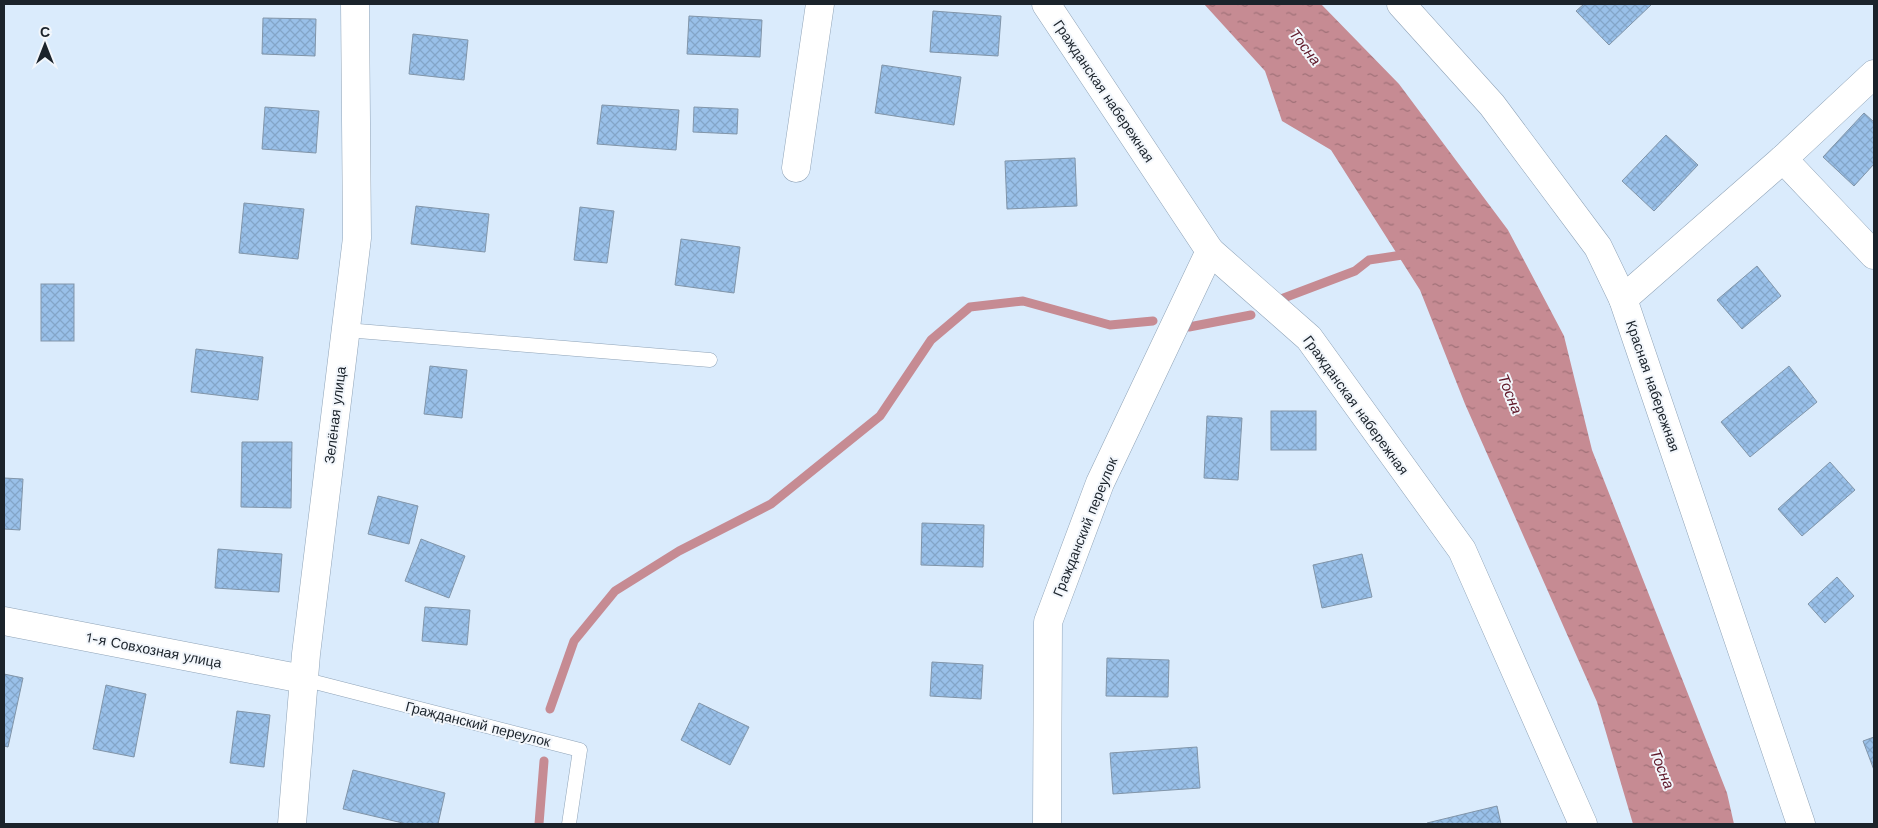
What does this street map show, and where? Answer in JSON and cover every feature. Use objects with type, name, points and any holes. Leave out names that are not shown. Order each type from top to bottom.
[{"type":"street","name":"Зелёная улица","points":[[292,824],[303,679],[357,238],[355,4]]},
{"type":"street","points":[[796,168],[820,4]]},
{"type":"street","name":"Гражданская набережная","points":[[1046,4],[1210,251],[1309,338],[1462,550],[1583,824]]},
{"type":"street","name":"Красная набережная","points":[[1401,4],[1492,105],[1598,247],[1623,299],[1801,824]]},
{"type":"street","points":[[1623,299],[1783,159],[1874,74]]},
{"type":"street","points":[[1783,159],[1874,255]]},
{"type":"street","name":"Гражданский переулок","points":[[1047,824],[1048,622],[1100,483],[1210,251]]},
{"type":"street","name":"1-я Совхозная улица","points":[[4,621],[303,679]]},
{"type":"lane","points":[[346,330],[710,360]]},
{"type":"lane","name":"Гражданский переулок","points":[[303,679],[580,750],[570,824]]},
{"type":"water","name":"Тосна","points":[[1204,4],[1321,4],[1399,84],[1508,230],[1564,336],[1592,450],[1727,793],[1734,824],[1633,824],[1597,702],[1465,404],[1420,290],[1331,150],[1282,121],[1265,71]]},
{"type":"building","points":[[1584,4],[1652,4],[1609,45],[1576,11]]},
{"type":"building","points":[[933,11],[1001,16],[998,56],[930,52]]},
{"type":"building","points":[[689,16],[762,20],[760,57],[687,54]]},
{"type":"building","points":[[263,18],[316,19],[315,56],[262,54]]},
{"type":"building","points":[[413,34],[468,40],[464,80],[409,74]]},
{"type":"building","points":[[882,65],[961,77],[954,125],[875,113]]},
{"type":"building","points":[[602,105],[679,110],[676,150],[597,144]]},
{"type":"building","points":[[265,107],[319,111],[316,153],[262,149]]},
{"type":"building","points":[[694,107],[738,109],[737,134],[693,132]]},
{"type":"building","points":[[1864,113],[1874,122],[1874,164],[1854,186],[1823,157]]},
{"type":"building","points":[[1666,135],[1698,165],[1654,211],[1622,181]]},
{"type":"building","points":[[1075,158],[1077,206],[1007,209],[1005,161]]},
{"type":"building","points":[[244,203],[304,209],[298,259],[239,253]]},
{"type":"building","points":[[416,206],[489,214],[485,252],[411,244]]},
{"type":"building","points":[[580,207],[614,211],[607,263],[574,260]]},
{"type":"building","points":[[681,239],[740,247],[734,293],[675,285]]},
{"type":"building","points":[[1757,266],[1781,296],[1742,329],[1717,300]]},
{"type":"building","points":[[41,284],[74,284],[74,341],[41,341]]},
{"type":"building","points":[[196,349],[263,357],[258,400],[191,392]]},
{"type":"building","points":[[430,366],[467,370],[462,418],[424,414]]},
{"type":"building","points":[[1789,366],[1817,402],[1750,457],[1721,422]]},
{"type":"building","points":[[1271,411],[1316,411],[1316,450],[1271,450]]},
{"type":"building","points":[[1207,416],[1242,418],[1238,480],[1204,478]]},
{"type":"building","points":[[242,442],[292,442],[291,508],[241,507]]},
{"type":"building","points":[[1830,462],[1855,490],[1802,536],[1778,509]]},
{"type":"building","points":[[4,478],[23,479],[20,530],[4,529]]},
{"type":"building","points":[[378,496],[418,506],[409,544],[368,534]]},
{"type":"building","points":[[922,523],[984,525],[983,567],[921,565]]},
{"type":"building","points":[[421,539],[465,556],[449,598],[405,581]]},
{"type":"building","points":[[218,549],[282,554],[279,592],[215,588]]},
{"type":"building","points":[[1362,554],[1372,597],[1322,608],[1313,565]]},
{"type":"building","points":[[1837,577],[1854,596],[1825,623],[1808,604]]},
{"type":"building","points":[[425,607],[470,610],[467,645],[422,641]]},
{"type":"building","points":[[1107,658],[1169,660],[1168,697],[1106,696]]},
{"type":"building","points":[[932,662],[983,665],[981,699],[930,696]]},
{"type":"building","points":[[4,674],[23,678],[8,747],[4,746]]},
{"type":"building","points":[[106,685],[146,694],[134,757],[93,749]]},
{"type":"building","points":[[699,703],[749,727],[730,765],[681,740]]},
{"type":"building","points":[[237,711],[270,715],[264,767],[230,763]]},
{"type":"building","points":[[1874,737],[1874,770],[1863,741]]},
{"type":"building","points":[[1197,747],[1200,788],[1113,794],[1110,753]]},
{"type":"building","points":[[353,770],[445,793],[438,824],[407,824],[343,809]]},
{"type":"building","points":[[1497,806],[1501,824],[1427,824],[1427,823]]},
{"type":"waterway","points":[[1281,299],[1355,271],[1369,260],[1409,254]]},
{"type":"waterway","points":[[550,709],[574,641],[615,591],[679,551],[771,504],[880,416],[931,340],[970,307],[1023,301],[1110,325],[1153,321]]},
{"type":"waterway","points":[[1189,327],[1251,315]]},
{"type":"waterway","points":[[539,824],[544,761]]}]
